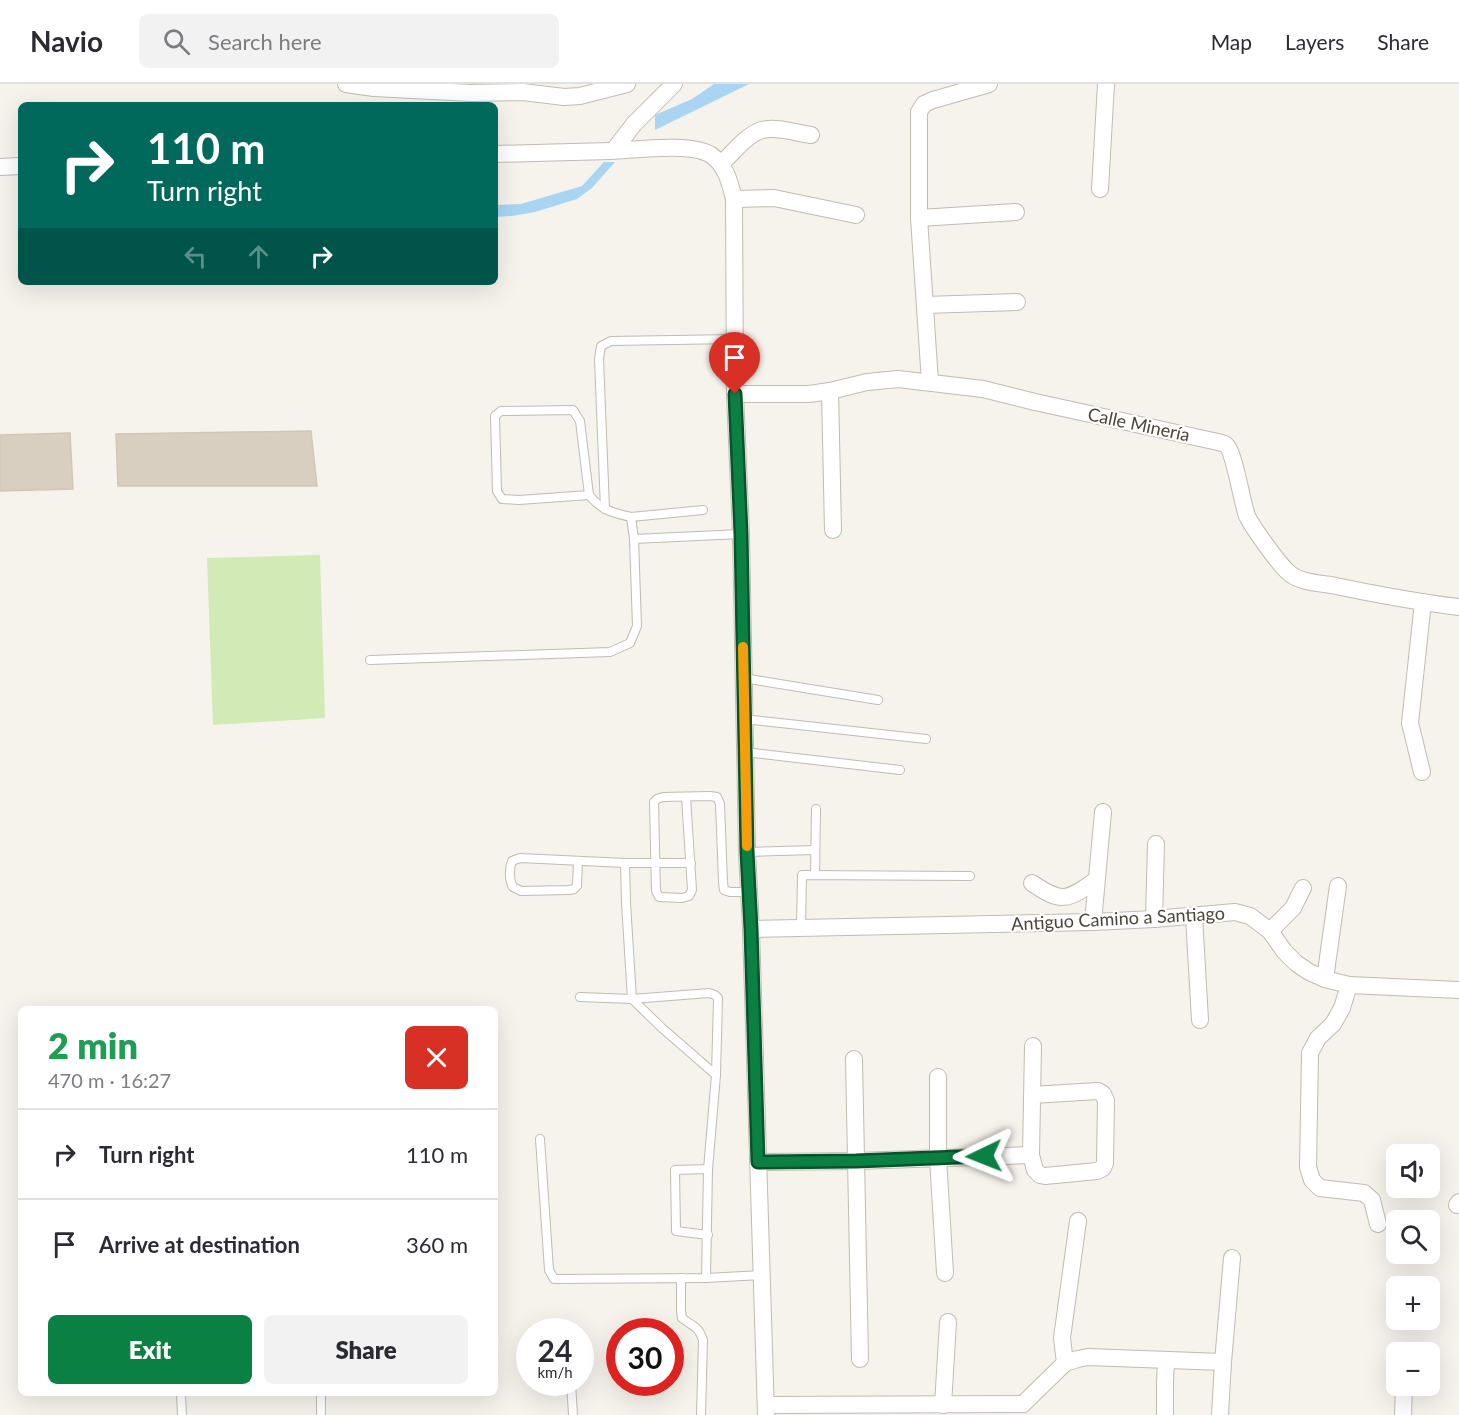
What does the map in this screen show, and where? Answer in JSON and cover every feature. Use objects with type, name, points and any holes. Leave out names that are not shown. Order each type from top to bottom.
[{"type":"street","points":[[346,84],[471,93],[523,88],[564,97],[580,96],[627,84]]},
{"type":"street","points":[[617,150],[634,124],[674,84]]},
{"type":"street","points":[[930,382],[919,218],[919,112],[924,104],[933,100],[989,84]]},
{"type":"street","points":[[1100,189],[1106,84]]},
{"type":"street","points":[[721,164],[752,135],[764,130],[811,135]]},
{"type":"street","points":[[498,154],[667,147],[694,150],[710,154],[721,164],[729,177],[734,199],[735,394],[741,534],[747,852],[766,1410],[943,1405],[1026,1409],[1065,1363],[1078,1359],[1088,1357],[1223,1362]]},
{"type":"street","points":[[0,167],[18,166]]},
{"type":"street","points":[[734,199],[774,198],[856,215]]},
{"type":"street","points":[[919,218],[1016,212]]},
{"type":"street","points":[[925,305],[1017,302]]},
{"type":"street","name":"Calle Minería","points":[[735,394],[809,394],[867,382],[898,379],[930,382],[983,389],[1218,442],[1227,446],[1231,452],[1248,516],[1288,573],[1301,579],[1423,603],[1459,607]]},
{"type":"street","points":[[830,391],[833,530]]},
{"type":"street","points":[[1422,772],[1410,723],[1423,603]]},
{"type":"street","points":[[1093,922],[1103,812]]},
{"type":"street","points":[[1154,919],[1156,844]]},
{"type":"street","points":[[1032,883],[1050,895],[1064,897],[1079,892],[1096,880]]},
{"type":"street","points":[[1325,979],[1338,886]]},
{"type":"street","points":[[1270,931],[1293,908],[1303,888]]},
{"type":"street","name":"Antiguo Camino a Santiago","points":[[751,929],[1093,922],[1235,912],[1250,916],[1270,931],[1296,963],[1325,979],[1349,985],[1459,990]]},
{"type":"street","points":[[1194,916],[1200,1020]]},
{"type":"street","points":[[1349,985],[1342,1008],[1332,1024],[1318,1038],[1310,1053],[1308,1167],[1312,1180],[1320,1188],[1364,1193],[1372,1200],[1378,1224]]},
{"type":"street","points":[[1032,1095],[1098,1091],[1103,1094],[1106,1101],[1103,1168],[1097,1171],[1045,1176],[1035,1170],[1031,1155],[1032,1095],[1033,1046]]},
{"type":"street","points":[[854,1059],[860,1359]]},
{"type":"street","points":[[938,1077],[938,1158],[945,1273]]},
{"type":"street","points":[[758,1162],[1031,1155]]},
{"type":"street","points":[[1065,1363],[1062,1338],[1078,1221]]},
{"type":"street","points":[[1220,1415],[1232,1258]]},
{"type":"street","points":[[943,1405],[948,1322]]},
{"type":"street","points":[[1165,1415],[1166,1360]]},
{"type":"street","points":[[1403,1415],[1404,1396]]},
{"type":"lane","points":[[605,509],[599,359],[602,346],[611,341],[735,339]]},
{"type":"lane","points":[[590,495],[502,499],[496,491],[495,416],[501,411],[573,410],[580,421],[590,495],[596,504],[605,509],[631,518],[703,510]]},
{"type":"lane","points":[[370,660],[610,652],[630,643],[637,626],[634,539],[631,518]]},
{"type":"lane","points":[[634,539],[741,534]]},
{"type":"lane","points":[[743,678],[878,700]]},
{"type":"lane","points":[[744,719],[926,739]]},
{"type":"lane","points":[[745,752],[900,770]]},
{"type":"lane","points":[[686,797],[692,890],[689,896],[682,898],[659,897],[656,891],[654,802],[663,797],[686,797],[717,797],[720,804],[724,890],[749,892]]},
{"type":"lane","points":[[815,875],[816,809]]},
{"type":"lane","points":[[747,852],[815,850]]},
{"type":"lane","points":[[578,861],[577,886],[574,889],[521,891],[513,887],[511,882],[510,865],[512,861],[520,858],[625,863],[691,863]]},
{"type":"lane","points":[[625,863],[632,999],[716,1075]]},
{"type":"lane","points":[[801,927],[802,875],[970,876]]},
{"type":"lane","points":[[580,997],[632,999],[709,993],[718,998],[716,1075],[708,1169],[706,1278]]},
{"type":"lane","points":[[540,1139],[549,1270],[554,1279],[706,1278],[762,1275]]},
{"type":"lane","points":[[708,1169],[675,1170],[676,1232],[708,1235]]},
{"type":"lane","points":[[681,1278],[682,1318],[700,1330],[703,1340],[701,1415]]},
{"type":"lane","points":[[181,1396],[182,1415]]},
{"type":"lane","points":[[321,1396],[321,1415]]},
{"type":"lane","points":[[572,1396],[573,1415]]},
{"type":"green space","points":[[320,555],[325,718],[213,725],[207,558]]},
{"type":"water","points":[[714,84],[749,84],[655,130],[655,115],[692,99]]},
{"type":"water","points":[[604,162],[615,162],[592,188],[577,199],[535,212],[498,217],[498,205],[521,204],[582,186]]},
{"type":"building","points":[[311,431],[317,486],[118,486],[116,434]]},
{"type":"building","points":[[70,433],[73,489],[0,491],[0,435]]},
{"type":"slow traffic","points":[[743,647],[747,846]]},
{"type":"route","points":[[735,394],[741,534],[747,852],[758,1162],[984,1156]]}]
